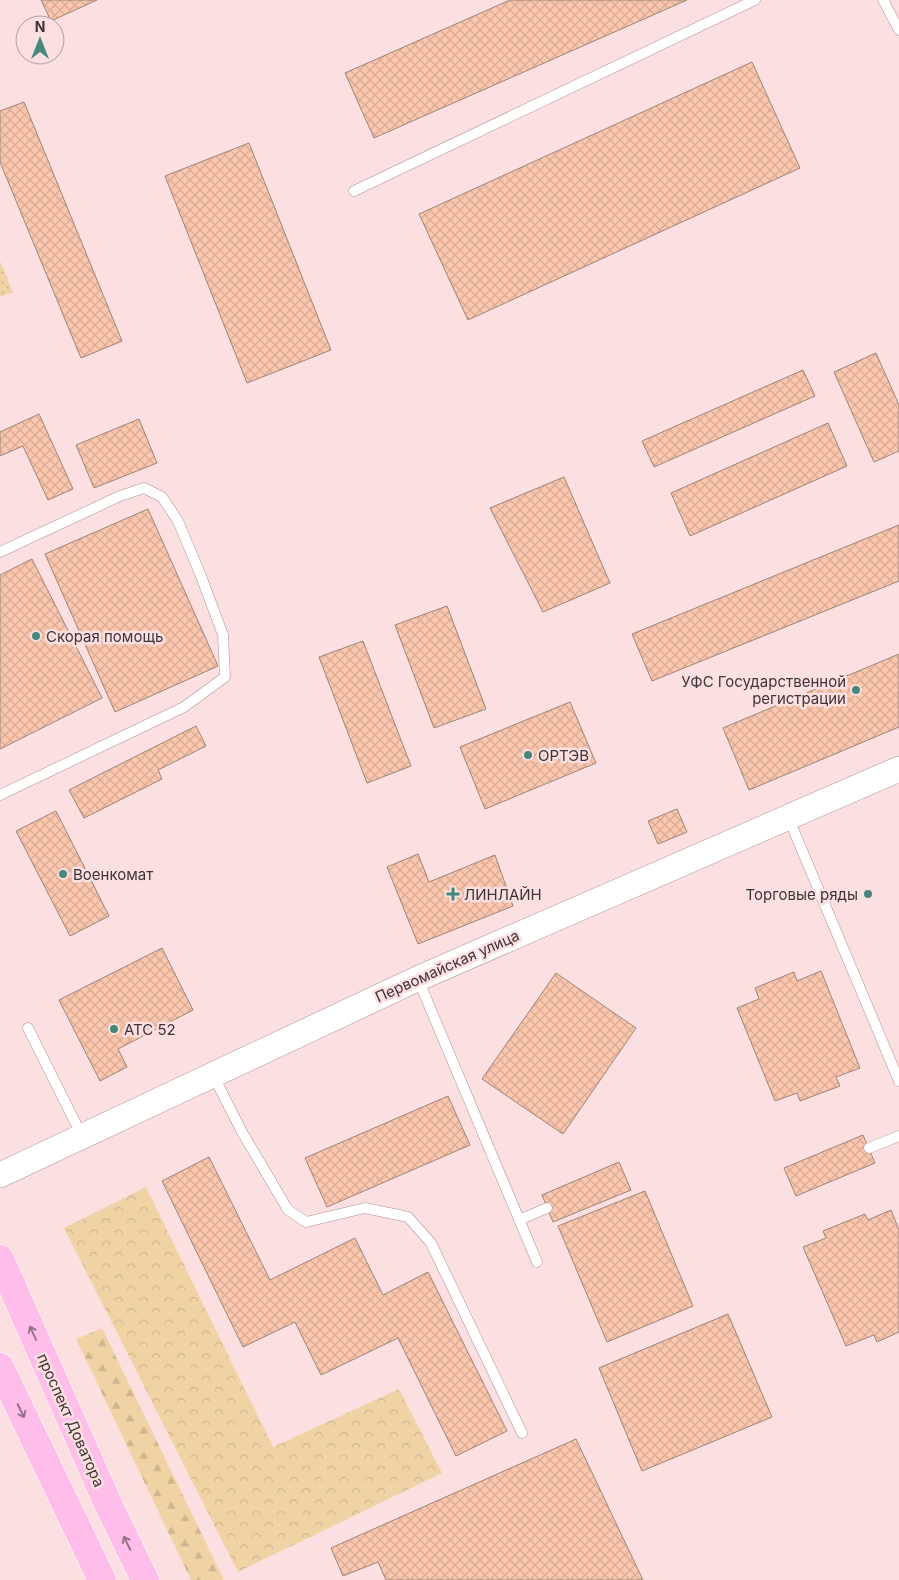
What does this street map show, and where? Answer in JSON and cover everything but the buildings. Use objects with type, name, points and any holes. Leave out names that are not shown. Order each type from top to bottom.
[{"type":"main road","name":"проспект Доватора","points":[[0,1259],[108,1506],[145,1580]]},
{"type":"main road","points":[[0,1367],[102,1580]]},
{"type":"street","name":"Первомайская улица","points":[[0,1175],[417,978],[788,816],[899,770]]},
{"type":"lane","points":[[354,191],[755,0]]},
{"type":"lane","points":[[883,0],[899,30]]},
{"type":"lane","points":[[0,552],[120,496],[144,488],[162,497],[178,521],[223,635],[225,677],[184,707],[0,794]]},
{"type":"lane","points":[[788,816],[899,1081]]},
{"type":"lane","points":[[417,978],[536,1262]]},
{"type":"lane","points":[[28,1028],[83,1137]]},
{"type":"lane","points":[[213,1075],[242,1132],[288,1210],[306,1222],[365,1208],[408,1217],[431,1242],[522,1433]]},
{"type":"lane","points":[[869,1148],[899,1136]]},
{"type":"lane","points":[[519,1220],[547,1208]]},
{"type":"green space","points":[[0,261],[13,292],[0,297]]},
{"type":"green space","points":[[146,1187],[273,1447],[399,1389],[442,1473],[238,1572],[64,1228]]},
{"type":"green space","points":[[102,1328],[224,1580],[191,1580],[76,1339]]},
{"type":"place","name":"Скорая помощь","points":[[36,636]]},
{"type":"place","name":"УФС Государственной регистрации","points":[[856,690]]},
{"type":"place","name":"ОРТЭВ","points":[[528,755]]},
{"type":"place","name":"Военкомат","points":[[63,874]]},
{"type":"place","name":"ЛИНЛАЙН","points":[[453,894]]},
{"type":"place","name":"Торговые ряды","points":[[868,894]]},
{"type":"place","name":"АТС 52","points":[[114,1029]]}]
